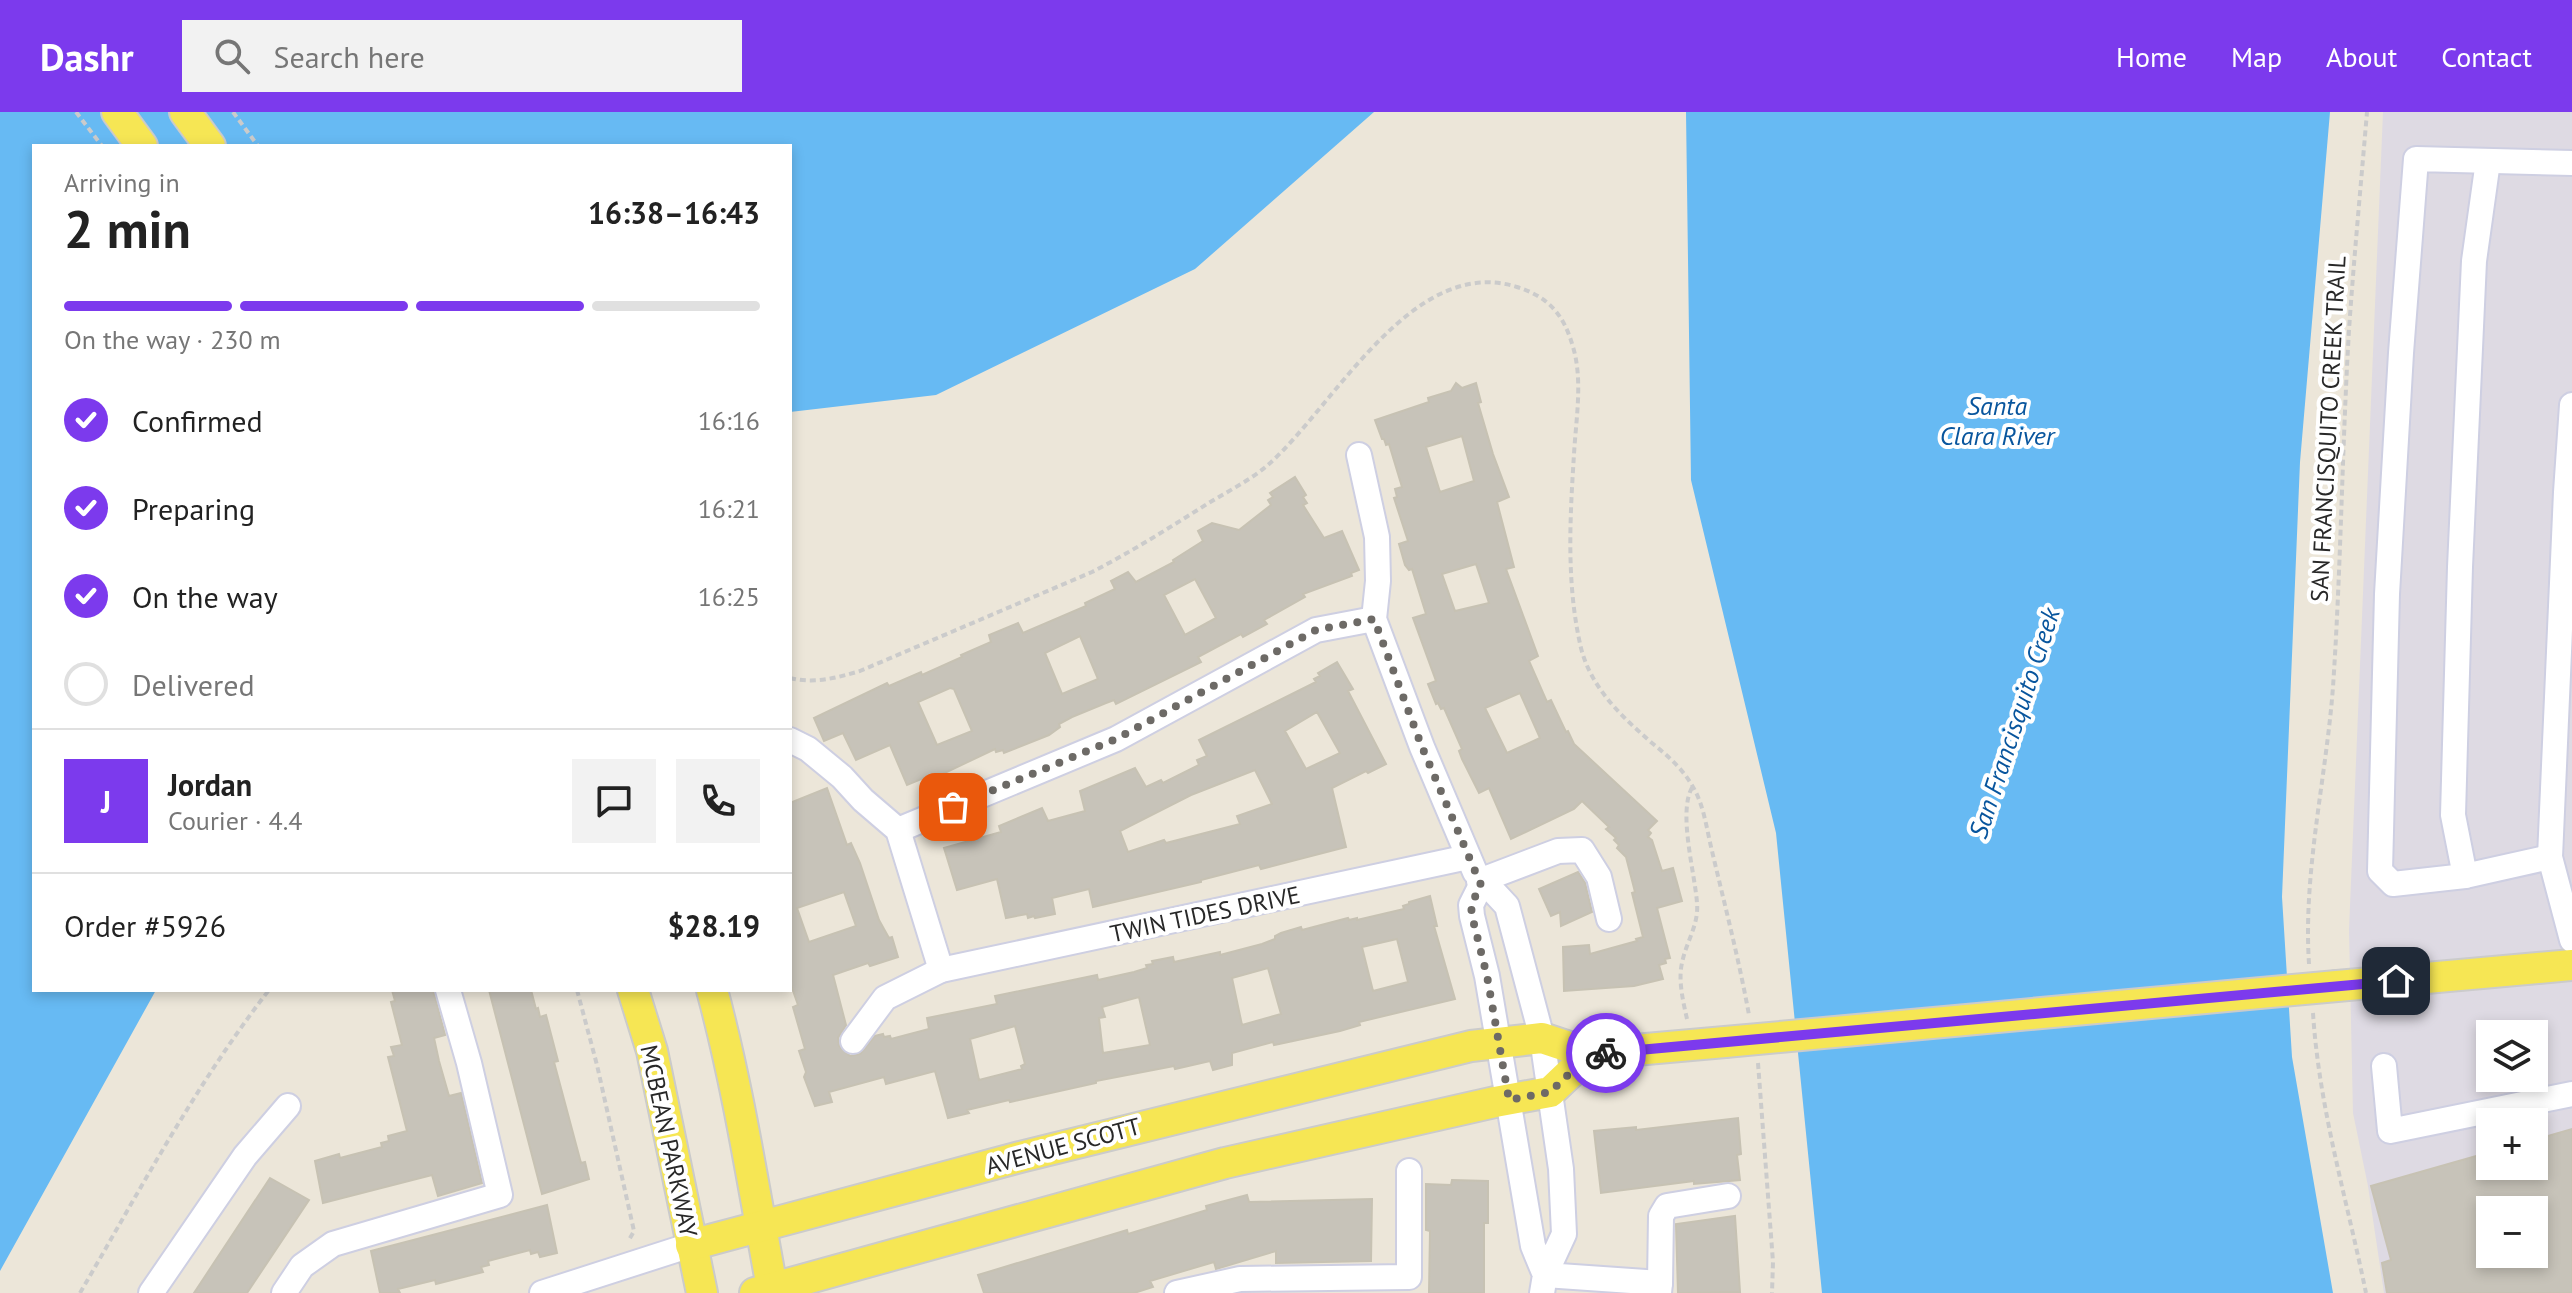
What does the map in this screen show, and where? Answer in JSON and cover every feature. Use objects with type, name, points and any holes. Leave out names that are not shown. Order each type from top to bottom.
[{"type":"main road","points":[[117,112],[141,144]]},
{"type":"main road","points":[[185,112],[209,144]]},
{"type":"main road","name":"AVENUE SCOTT","points":[[691,1245],[1220,1106],[1471,1046],[1542,1038],[1590,1054],[2572,965]]},
{"type":"main road","name":"MCBEAN PARKWAY","points":[[634,992],[652,1051],[702,1293]]},
{"type":"main road","points":[[713,992],[747,1136],[767,1291],[857,1278],[1225,1163],[1550,1092],[1590,1054]]},
{"type":"street","points":[[2550,857],[2465,876],[2393,884],[2380,871],[2387,594],[2416,159],[2572,163]]},
{"type":"street","points":[[2465,876],[2453,815],[2460,567],[2474,261],[2488,161]]},
{"type":"street","points":[[2572,405],[2550,857],[2572,940]]},
{"type":"street","points":[[1359,455],[1377,537],[1378,581],[1374,619],[1422,747],[1480,883],[1507,906],[1542,1038],[1561,1169],[1564,1234],[1544,1284]]},
{"type":"street","points":[[898,830],[1116,739],[1316,630],[1374,619]]},
{"type":"street","points":[[792,741],[808,749],[842,777],[898,830],[941,970]]},
{"type":"street","points":[[1544,1284],[1533,1246],[1487,976],[1471,905],[1480,883],[1558,851],[1582,850],[1599,877],[1609,919]]},
{"type":"street","name":"TWIN TIDES DRIVE","points":[[853,1041],[885,998],[941,970],[1468,857]]},
{"type":"street","points":[[284,1293],[302,1266],[333,1244],[500,1195],[449,992]]},
{"type":"street","points":[[2384,1066],[2390,1131],[2572,1094]]},
{"type":"street","points":[[151,1293],[245,1156],[288,1106]]},
{"type":"street","points":[[1177,1293],[1240,1279],[1409,1285],[1409,1171]]},
{"type":"street","points":[[1544,1284],[1660,1288],[1661,1216],[1667,1206],[1728,1196]]},
{"type":"street","name":"AVENUE SCOTT","points":[[542,1293],[691,1245]]},
{"type":"path","points":[[76,112],[100,144]]},
{"type":"path","points":[[233,112],[257,144]]},
{"type":"path","name":"SAN FRANCISQUITO CREEK TRAIL","points":[[2327,748],[2333,684],[2349,328],[2367,112]]},
{"type":"path","points":[[792,678],[832,679],[860,671],[1092,572],[1266,467],[1392,327],[1423,301],[1450,287],[1475,283],[1504,283],[1530,291],[1552,304],[1566,323],[1575,352],[1578,388],[1570,524],[1574,612],[1582,651],[1595,682],[1610,703],[1682,770],[1693,786],[1688,794],[1686,810],[1698,906],[1696,923],[1681,964],[1682,996],[1692,1044]]},
{"type":"path","points":[[80,1293],[183,1116],[240,1028],[267,992]]},
{"type":"path","points":[[578,992],[634,1231]]},
{"type":"path","points":[[2362,1271],[2366,1293]]},
{"type":"shaded area","points":[[2383,112],[2572,112],[2572,1293],[2384,1293],[2353,1113],[2349,930]]},
{"type":"water","points":[[0,112],[1374,112],[1195,269],[936,395],[792,412],[792,144],[32,144],[32,992],[155,992],[0,1271]]},
{"type":"water","name":"Santa Clara River","points":[[1686,112],[2330,112],[2300,462],[2282,897],[2292,1057],[2333,1293],[1822,1293],[1776,833],[1691,480]]},
{"type":"building","points":[[1456,383],[1462,388],[1476,383],[1481,402],[1478,403],[1509,497],[1497,502],[1514,567],[1506,569],[1538,656],[1529,661],[1547,702],[1551,700],[1574,744],[1657,821],[1648,830],[1651,833],[1648,837],[1652,840],[1662,871],[1673,868],[1682,901],[1657,908],[1670,958],[1659,965],[1663,979],[1634,986],[1564,991],[1563,947],[1589,945],[1590,954],[1643,937],[1626,857],[1617,848],[1616,838],[1606,829],[1609,827],[1582,801],[1574,809],[1511,839],[1489,788],[1479,793],[1462,759],[1459,751],[1462,749],[1444,708],[1436,704],[1428,684],[1436,681],[1413,618],[1426,614],[1412,569],[1405,565],[1399,544],[1408,541],[1394,498],[1397,497],[1395,489],[1402,487],[1389,444],[1386,445],[1382,439],[1375,420],[1429,402],[1428,398],[1451,391]],"holes":[[[1462,436],[1474,481],[1440,492],[1426,447]],[[1476,564],[1489,603],[1455,611],[1442,574]],[[1520,693],[1540,738],[1507,753],[1485,708]]]},
{"type":"building","points":[[1295,477],[1306,495],[1303,497],[1307,503],[1303,505],[1324,538],[1342,531],[1359,570],[1351,573],[1352,576],[1303,594],[1305,597],[1264,620],[1267,624],[1243,637],[1241,634],[1198,657],[1201,662],[1116,704],[1114,700],[1106,703],[1059,724],[1060,727],[1049,735],[1004,753],[995,749],[928,781],[926,777],[907,785],[890,745],[856,760],[843,733],[824,741],[814,718],[887,683],[889,686],[921,672],[922,675],[962,657],[991,642],[989,635],[1018,623],[1023,633],[1086,606],[1085,603],[1115,589],[1111,581],[1128,572],[1136,582],[1174,562],[1203,541],[1198,531],[1212,523],[1239,530],[1271,505],[1268,500],[1273,497],[1270,493]],"holes":[[[1195,579],[1216,618],[1185,635],[1164,595]],[[1080,636],[1098,679],[1062,694],[1045,653]],[[954,689],[972,731],[937,745],[918,702]]]},
{"type":"building","points":[[1337,662],[1353,689],[1348,691],[1386,764],[1332,788],[1346,847],[1261,869],[1259,865],[1093,907],[1089,889],[1052,898],[1055,914],[1035,918],[1028,918],[1027,914],[1006,918],[997,879],[957,890],[944,848],[1001,832],[999,826],[1042,808],[1048,821],[1085,811],[1080,791],[1135,768],[1146,787],[1161,780],[1163,783],[1199,765],[1197,760],[1207,756],[1199,740],[1316,682],[1314,679],[1320,676],[1318,673]],"holes":[[[1317,712],[1340,753],[1306,769],[1285,731]],[[1255,770],[1272,804],[1237,816],[1240,824],[1166,843],[1164,840],[1128,852],[1120,831],[1191,795]]]},
{"type":"building","points":[[827,788],[847,845],[851,843],[879,920],[889,938],[892,937],[898,957],[833,975],[846,1025],[838,1038],[839,1046],[850,1056],[860,1054],[875,1036],[883,1034],[891,1039],[929,1029],[927,1018],[997,1004],[995,996],[1097,975],[1098,980],[1134,972],[1147,968],[1146,965],[1153,964],[1152,961],[1173,957],[1174,962],[1220,952],[1220,955],[1262,944],[1281,933],[1301,927],[1302,930],[1348,918],[1357,920],[1404,909],[1403,906],[1409,902],[1430,896],[1437,926],[1434,926],[1455,999],[1359,1022],[1360,1025],[1340,1031],[1274,1045],[1273,1042],[1232,1053],[1232,1065],[1213,1070],[1210,1061],[1175,1069],[1174,1066],[1009,1100],[948,1118],[935,1071],[886,1084],[884,1077],[829,1092],[832,1102],[815,1106],[804,1077],[806,1072],[799,1051],[805,1049],[793,1007],[798,1005],[792,988],[792,802]],"holes":[[[844,892],[856,926],[809,942],[797,908]],[[1397,939],[1408,982],[1373,991],[1362,947]],[[1268,968],[1281,1014],[1242,1025],[1232,978]],[[1139,997],[1150,1045],[1103,1053],[1099,1018],[1105,1017],[1102,1007]],[[1015,1026],[1025,1064],[1021,1066],[1022,1069],[979,1080],[970,1039]]]},
{"type":"building","points":[[1578,872],[1585,883],[1592,912],[1561,926],[1560,912],[1551,916],[1539,889]]},
{"type":"building","points":[[393,992],[434,992],[445,1035],[434,1038],[439,1061],[449,1096],[461,1093],[482,1183],[438,1196],[432,1175],[323,1203],[315,1161],[382,1147],[381,1143],[389,1141],[388,1136],[407,1131],[388,1057],[394,1056],[391,1047],[402,1045],[391,1002],[395,1001]]},
{"type":"building","points":[[490,992],[532,992],[540,1017],[546,1015],[558,1061],[554,1062],[581,1163],[585,1162],[589,1179],[542,1194]]},
{"type":"building","points":[[1738,1118],[1740,1180],[1694,1184],[1694,1181],[1601,1193],[1594,1131],[1636,1127],[1636,1130]]},
{"type":"building","points":[[2572,1129],[2572,1293],[2387,1293],[2382,1263],[2391,1260],[2371,1186],[2476,1156],[2476,1180],[2548,1180],[2548,1136]]},
{"type":"building","points":[[270,1178],[309,1200],[247,1293],[194,1293]]},
{"type":"building","points":[[1452,1180],[1488,1181],[1488,1223],[1484,1223],[1484,1293],[1429,1293],[1430,1231],[1426,1230],[1426,1184],[1451,1185]]},
{"type":"building","points":[[1247,1195],[1249,1202],[1372,1199],[1371,1261],[1276,1263],[1276,1251],[1216,1269],[1214,1262],[1150,1281],[1153,1287],[1134,1293],[984,1293],[978,1275],[1127,1230],[1128,1234]]},
{"type":"building","points":[[547,1205],[557,1253],[540,1257],[538,1252],[531,1254],[530,1250],[488,1261],[489,1265],[481,1267],[483,1272],[436,1284],[435,1280],[398,1289],[400,1293],[380,1293],[371,1251]]},
{"type":"building","points":[[1735,1216],[1740,1292],[1678,1293],[1676,1224]]},
{"type":"way so far","points":[[953,807],[1116,739],[1316,630],[1374,619],[1422,747],[1481,885],[1471,905],[1472,916],[1487,976],[1509,1100],[1550,1092],[1590,1054],[1606,1053]]},
{"type":"route","points":[[1606,1053],[2396,981]]},
{"type":"water label","name":"San Francisquito Creek","points":[[2014,723]]}]
